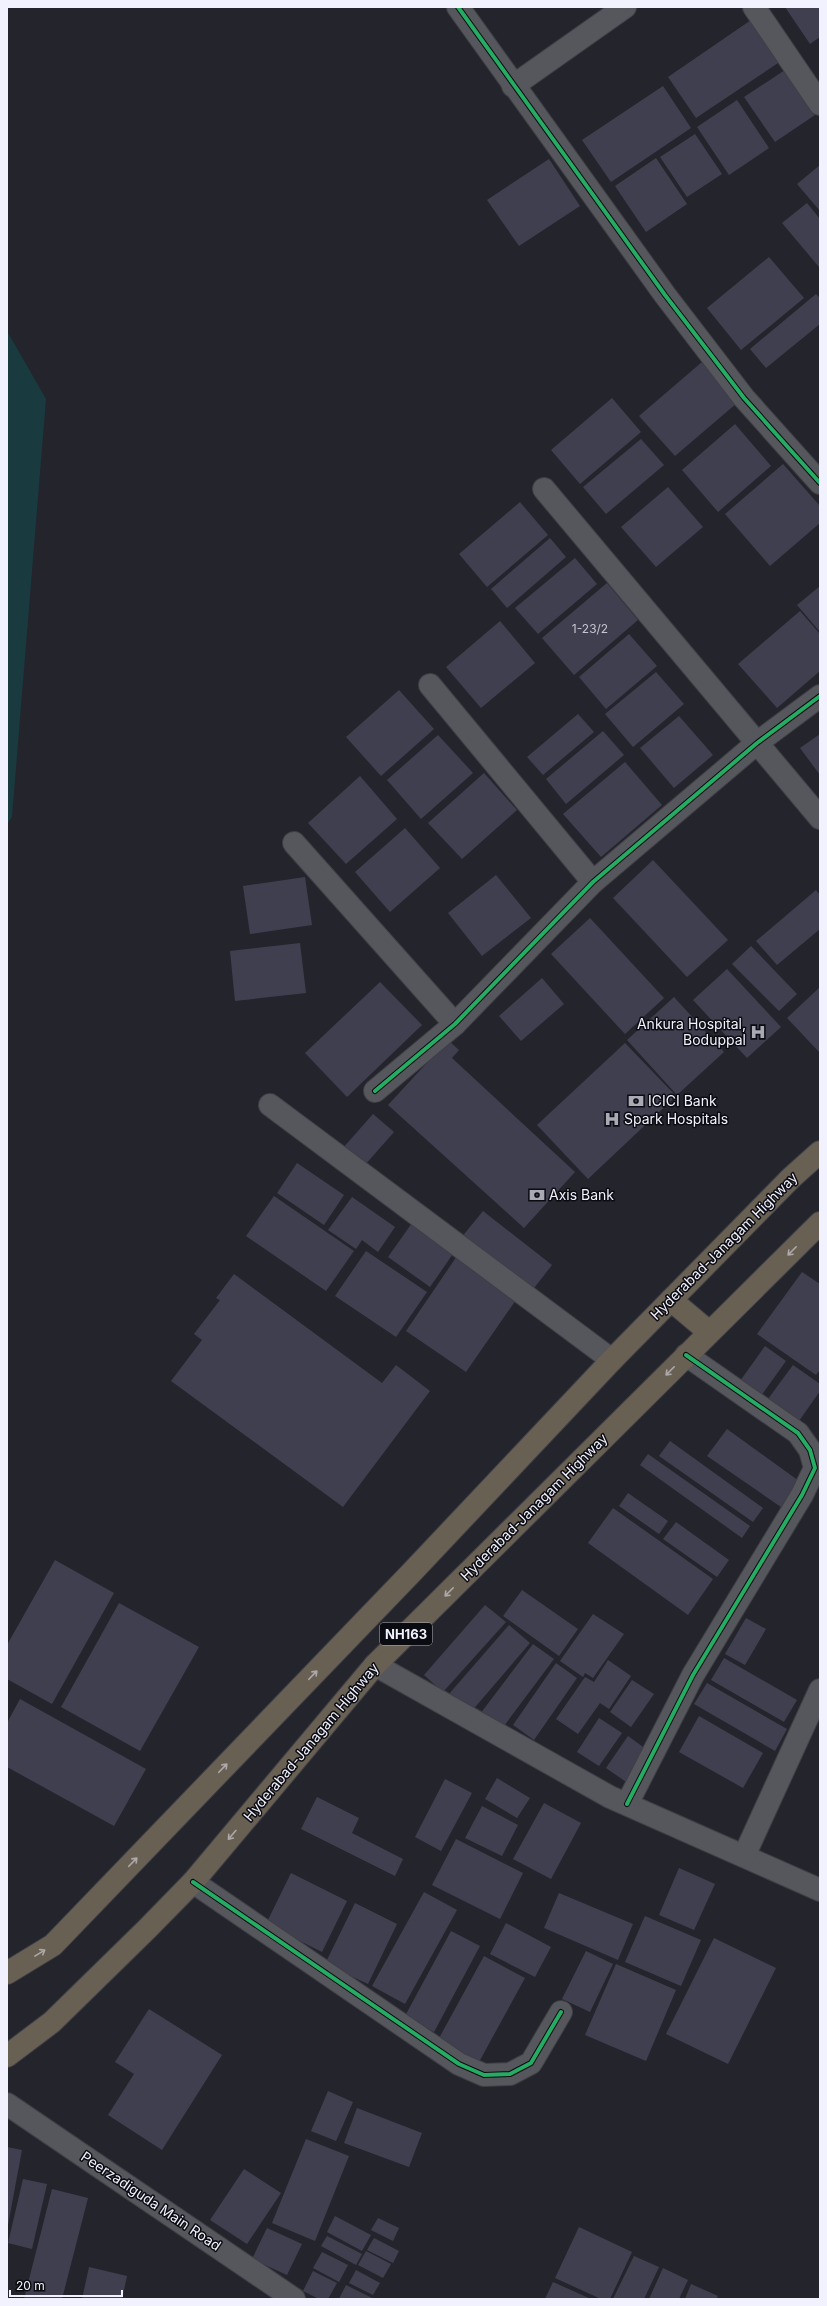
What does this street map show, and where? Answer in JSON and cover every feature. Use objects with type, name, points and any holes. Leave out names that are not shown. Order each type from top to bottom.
[{"type":"highway","name":"Hyderabad-Janagam Highway","points":[[7,1973],[53,1945],[412,1572],[612,1360],[791,1178],[820,1152]]},
{"type":"highway","name":"Hyderabad-Janagam Highway","points":[[7,2056],[52,2022],[193,1882],[375,1665],[820,1223]]},
{"type":"highway","points":[[671,1300],[709,1332]]},
{"type":"street","points":[[458,7],[513,86],[669,301],[744,398],[820,483]]},
{"type":"street","points":[[513,86],[625,7]]},
{"type":"street","points":[[754,7],[820,104]]},
{"type":"street","points":[[544,489],[820,818]]},
{"type":"street","points":[[430,685],[593,882]]},
{"type":"street","points":[[375,1091],[455,1024],[593,882],[757,743],[820,696]]},
{"type":"street","points":[[294,843],[455,1024]]},
{"type":"street","points":[[270,1105],[612,1360]]},
{"type":"street","points":[[627,1804],[693,1675],[802,1496],[815,1468],[810,1450],[798,1433],[686,1355]]},
{"type":"street","points":[[375,1665],[610,1797],[820,1890]]},
{"type":"street","points":[[744,1856],[820,1690]]},
{"type":"street","points":[[193,1882],[459,2064],[484,2075],[510,2074],[531,2063],[561,2012]]},
{"type":"street","name":"Peerzadiguda Main Road","points":[[7,2104],[294,2299]]},
{"type":"water","points":[[7,331],[46,399],[12,817],[7,824]]},
{"type":"building","points":[[785,7],[820,7],[820,37],[810,44]]},
{"type":"building","points":[[754,18],[784,59],[696,118],[668,77]]},
{"type":"building","points":[[785,70],[815,115],[775,142],[744,97]]},
{"type":"building","points":[[663,86],[691,128],[611,182],[582,140]]},
{"type":"building","points":[[737,100],[769,148],[729,175],[697,127]]},
{"type":"building","points":[[695,134],[722,174],[687,197],[660,157]]},
{"type":"building","points":[[656,158],[687,204],[646,232],[615,186]]},
{"type":"building","points":[[549,159],[580,206],[519,246],[487,200]]},
{"type":"building","points":[[820,165],[820,211],[797,184]]},
{"type":"building","points":[[807,203],[820,219],[819,267],[782,223]]},
{"type":"building","points":[[769,257],[804,298],[741,350],[707,308]]},
{"type":"building","points":[[816,294],[820,298],[820,324],[766,368],[750,349]]},
{"type":"building","points":[[702,362],[737,403],[675,456],[639,416]]},
{"type":"building","points":[[612,398],[641,432],[580,484],[551,450]]},
{"type":"building","points":[[735,424],[771,466],[718,512],[682,470]]},
{"type":"building","points":[[641,439],[664,465],[606,514],[583,487]]},
{"type":"building","points":[[783,464],[820,506],[820,523],[770,566],[725,514]]},
{"type":"building","points":[[668,487],[703,527],[656,567],[621,527]]},
{"type":"building","points":[[520,502],[548,535],[487,587],[459,554]]},
{"type":"building","points":[[550,538],[566,557],[507,608],[491,589]]},
{"type":"building","points":[[575,558],[597,584],[538,634],[515,608]]},
{"type":"building","points":[[607,583],[638,620],[574,675],[542,638]]},
{"type":"building","points":[[820,586],[820,632],[797,605]]},
{"type":"building","points":[[800,611],[820,634],[820,671],[777,708],[738,664]]},
{"type":"building","points":[[500,621],[535,663],[481,708],[446,667]]},
{"type":"building","points":[[629,634],[657,666],[606,709],[579,677]]},
{"type":"building","points":[[656,672],[684,704],[633,747],[605,714]]},
{"type":"building","points":[[399,690],[434,729],[381,776],[346,737]]},
{"type":"building","points":[[578,714],[594,732],[543,775],[527,757]]},
{"type":"building","points":[[679,716],[713,755],[674,788],[640,748]]},
{"type":"building","points":[[603,731],[624,755],[566,804],[546,779]]},
{"type":"building","points":[[820,734],[820,775],[800,748]]},
{"type":"building","points":[[438,735],[473,773],[421,819],[387,780]]},
{"type":"building","points":[[625,762],[662,805],[601,857],[563,814]]},
{"type":"building","points":[[484,773],[517,810],[462,859],[428,823]]},
{"type":"building","points":[[360,776],[397,819],[346,864],[308,823]]},
{"type":"building","points":[[405,828],[440,868],[390,912],[355,872]]},
{"type":"building","points":[[653,860],[728,940],[687,977],[613,898]]},
{"type":"building","points":[[496,875],[531,918],[482,956],[448,913]]},
{"type":"building","points":[[305,877],[312,925],[250,934],[243,886]]},
{"type":"building","points":[[816,890],[820,895],[820,929],[777,965],[756,941]]},
{"type":"building","points":[[590,918],[664,998],[625,1034],[551,954]]},
{"type":"building","points":[[300,943],[306,993],[235,1001],[230,951]]},
{"type":"building","points":[[751,946],[797,994],[779,1011],[732,964]]},
{"type":"building","points":[[727,969],[781,1027],[747,1058],[693,1000]]},
{"type":"building","points":[[542,978],[564,1004],[521,1041],[499,1016]]},
{"type":"building","points":[[380,982],[422,1025],[347,1097],[305,1053]]},
{"type":"building","points":[[820,987],[820,1053],[787,1018]]},
{"type":"building","points":[[674,997],[724,1052],[677,1095],[627,1040]]},
{"type":"building","points":[[448,1040],[459,1050],[452,1058],[575,1172],[524,1228],[388,1105]]},
{"type":"building","points":[[625,1043],[676,1096],[588,1179],[537,1125]]},
{"type":"building","points":[[373,1114],[394,1132],[364,1166],[343,1148]]},
{"type":"building","points":[[297,1163],[344,1195],[324,1225],[277,1193]]},
{"type":"building","points":[[274,1196],[354,1251],[326,1291],[246,1236]]},
{"type":"building","points":[[352,1197],[395,1227],[378,1252],[362,1240],[356,1249],[328,1230]]},
{"type":"building","points":[[483,1211],[552,1265],[531,1292],[461,1238]]},
{"type":"building","points":[[412,1223],[455,1251],[430,1287],[388,1257]]},
{"type":"building","points":[[366,1251],[427,1292],[396,1337],[335,1296]]},
{"type":"building","points":[[457,1256],[518,1297],[466,1372],[406,1331]]},
{"type":"building","points":[[802,1272],[820,1284],[820,1370],[816,1375],[757,1334]]},
{"type":"building","points":[[234,1274],[382,1383],[396,1365],[430,1391],[343,1507],[171,1381],[202,1340],[194,1334],[220,1300],[216,1298]]},
{"type":"building","points":[[765,1346],[786,1361],[761,1396],[740,1381]]},
{"type":"building","points":[[793,1365],[820,1384],[820,1391],[799,1421],[768,1399]]},
{"type":"building","points":[[727,1429],[799,1481],[781,1507],[707,1456]]},
{"type":"building","points":[[670,1441],[763,1508],[753,1522],[659,1456]]},
{"type":"building","points":[[648,1454],[750,1526],[742,1538],[640,1465]]},
{"type":"building","points":[[628,1493],[668,1521],[659,1534],[619,1506]]},
{"type":"building","points":[[613,1508],[713,1579],[688,1615],[588,1543]]},
{"type":"building","points":[[676,1522],[729,1560],[717,1577],[663,1539]]},
{"type":"building","points":[[55,1560],[114,1593],[52,1704],[7,1679],[7,1645]]},
{"type":"building","points":[[522,1590],[578,1629],[559,1656],[503,1616]]},
{"type":"building","points":[[119,1603],[199,1647],[140,1751],[61,1707]]},
{"type":"building","points":[[485,1605],[506,1622],[443,1692],[424,1675]]},
{"type":"building","points":[[593,1614],[624,1634],[593,1678],[585,1673],[583,1677],[560,1661]]},
{"type":"building","points":[[746,1618],[766,1629],[745,1665],[725,1654]]},
{"type":"building","points":[[509,1625],[530,1643],[471,1712],[449,1694]]},
{"type":"building","points":[[533,1644],[554,1659],[501,1730],[480,1714]]},
{"type":"building","points":[[724,1658],[797,1700],[784,1722],[711,1680]]},
{"type":"building","points":[[608,1660],[631,1676],[609,1709],[600,1703],[578,1734],[556,1719],[585,1677],[594,1682]]},
{"type":"building","points":[[556,1663],[577,1678],[534,1740],[513,1725]]},
{"type":"building","points":[[632,1680],[654,1694],[631,1727],[610,1712]]},
{"type":"building","points":[[707,1683],[787,1729],[775,1751],[694,1704]]},
{"type":"building","points":[[20,1699],[146,1769],[114,1826],[7,1767],[7,1723]]},
{"type":"building","points":[[699,1716],[763,1753],[743,1788],[679,1752]]},
{"type":"building","points":[[599,1718],[622,1733],[599,1766],[577,1752]]},
{"type":"building","points":[[628,1736],[650,1752],[629,1784],[606,1768]]},
{"type":"building","points":[[497,1778],[530,1798],[517,1818],[485,1799]]},
{"type":"building","points":[[445,1779],[472,1793],[441,1851],[415,1837]]},
{"type":"building","points":[[317,1797],[359,1818],[352,1833],[403,1859],[395,1876],[301,1829]]},
{"type":"building","points":[[544,1803],[581,1823],[551,1879],[513,1859]]},
{"type":"building","points":[[482,1806],[518,1825],[502,1856],[465,1838]]},
{"type":"building","points":[[456,1839],[523,1873],[500,1919],[432,1885]]},
{"type":"building","points":[[679,1868],[715,1884],[694,1930],[659,1915]]},
{"type":"building","points":[[291,1873],[347,1901],[322,1952],[266,1924]]},
{"type":"building","points":[[424,1892],[457,1910],[405,2004],[372,1986]]},
{"type":"building","points":[[559,1893],[633,1924],[618,1960],[544,1928]]},
{"type":"building","points":[[355,1903],[397,1924],[368,1984],[325,1964]]},
{"type":"building","points":[[645,1916],[701,1940],[681,1986],[625,1962]]},
{"type":"building","points":[[506,1923],[551,1947],[535,1977],[490,1954]]},
{"type":"building","points":[[451,1931],[480,1946],[434,2032],[405,2016]]},
{"type":"building","points":[[714,1938],[776,1968],[728,2064],[666,2034]]},
{"type":"building","points":[[586,1951],[613,1964],[590,2012],[562,1999]]},
{"type":"building","points":[[484,1956],[525,1978],[479,2062],[438,2040]]},
{"type":"building","points":[[616,1964],[676,1990],[646,2061],[585,2035]]},
{"type":"building","points":[[149,2009],[222,2055],[162,2150],[108,2115],[134,2074],[115,2062]]},
{"type":"building","points":[[328,2091],[353,2102],[336,2141],[311,2131]]},
{"type":"building","points":[[357,2108],[422,2133],[409,2167],[344,2143]]},
{"type":"building","points":[[306,2139],[349,2156],[315,2241],[272,2223]]},
{"type":"building","points":[[7,2147],[22,2150],[8,2225],[7,2225]]},
{"type":"building","points":[[244,2169],[281,2193],[247,2244],[210,2220]]},
{"type":"building","points":[[23,2179],[47,2184],[32,2249],[8,2243]]},
{"type":"building","points":[[52,2189],[88,2198],[62,2299],[24,2299]]},
{"type":"building","points":[[335,2216],[371,2235],[362,2251],[327,2232]]},
{"type":"building","points":[[378,2218],[399,2228],[393,2241],[371,2230]]},
{"type":"building","points":[[579,2227],[632,2252],[610,2299],[601,2299],[555,2278]]},
{"type":"building","points":[[267,2228],[302,2244],[287,2275],[252,2259]]},
{"type":"building","points":[[327,2236],[362,2254],[356,2265],[321,2246]]},
{"type":"building","points":[[374,2238],[399,2251],[393,2263],[367,2250]]},
{"type":"building","points":[[366,2251],[391,2264],[383,2278],[358,2265]]},
{"type":"building","points":[[322,2252],[348,2265],[339,2282],[313,2268]]},
{"type":"building","points":[[634,2256],[659,2267],[644,2299],[613,2299]]},
{"type":"building","points":[[89,2267],[127,2276],[122,2299],[82,2299]]},
{"type":"building","points":[[663,2268],[688,2280],[679,2299],[649,2299]]},
{"type":"building","points":[[356,2270],[380,2283],[373,2295],[349,2283]]},
{"type":"building","points":[[313,2271],[337,2283],[328,2299],[319,2299],[303,2291]]},
{"type":"building","points":[[553,2282],[591,2299],[545,2299]]},
{"type":"building","points":[[691,2284],[718,2296],[716,2299],[685,2299]]},
{"type":"building","points":[[346,2285],[374,2299],[339,2299]]},
{"type":"cycle path","points":[[458,7],[665,295],[744,398],[820,483]]},
{"type":"cycle path","points":[[375,1091],[455,1024],[593,882],[757,743],[820,696]]},
{"type":"cycle path","points":[[627,1804],[693,1675],[802,1495],[815,1468],[810,1450],[798,1433],[686,1355]]},
{"type":"cycle path","points":[[193,1882],[459,2064],[484,2075],[510,2074],[531,2063],[561,2012]]},
{"type":"place","name":"Ankura Hospital, Boduppal","points":[[758,1032]]},
{"type":"place","name":"ICICI Bank","points":[[636,1101]]},
{"type":"place","name":"Spark Hospitals","points":[[612,1119]]},
{"type":"place","name":"Axis Bank","points":[[537,1195]]}]
